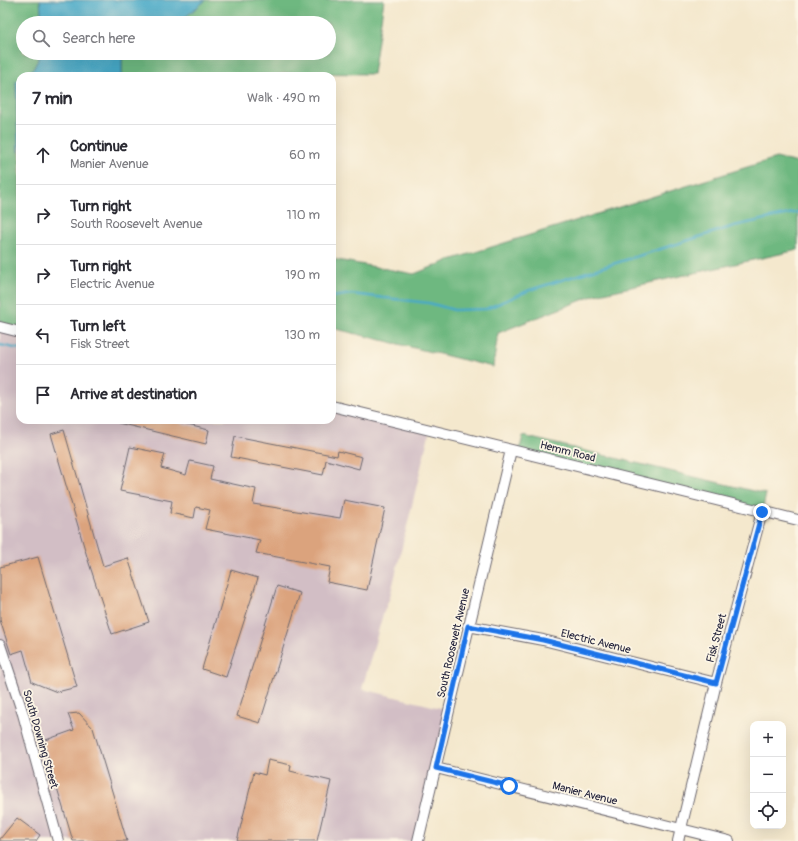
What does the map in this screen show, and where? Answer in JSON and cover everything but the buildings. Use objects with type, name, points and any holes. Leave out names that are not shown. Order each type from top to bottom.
[{"type":"street","points":[[0,327],[16,331]]},
{"type":"street","name":"Hemm Road","points":[[336,407],[798,520]]},
{"type":"street","name":"South Roosevelt Avenue","points":[[418,841],[511,450]]},
{"type":"street","name":"Fisk Street","points":[[678,841],[716,683],[762,512]]},
{"type":"street","name":"Electric Avenue","points":[[468,626],[543,640],[716,683]]},
{"type":"street","name":"South Downing Street","points":[[0,644],[22,714],[58,841]]},
{"type":"street","name":"Manier Avenue","points":[[436,768],[729,841]]},
{"type":"shaded area","points":[[0,327],[16,331],[16,424],[336,424],[336,407],[430,430],[390,597],[383,614],[362,689],[449,710],[418,841],[0,841]]},
{"type":"green space","points":[[0,0],[40,0],[41,16],[16,16],[16,60],[38,60],[30,72],[16,72],[16,330],[0,327]]},
{"type":"green space","points":[[206,0],[384,0],[373,74],[336,74],[336,72],[122,72],[122,60],[336,60],[336,16],[187,16]]},
{"type":"green space","points":[[776,158],[798,163],[798,250],[595,295],[498,333],[493,367],[336,329],[336,260],[414,274],[450,260]]},
{"type":"green space","points":[[523,436],[766,494],[762,512],[519,452]]},
{"type":"water","points":[[40,0],[206,0],[187,16],[41,16]]},
{"type":"water","points":[[38,60],[122,60],[122,72],[28,72],[34,68]]},
{"type":"waterway","points":[[336,296],[351,294],[429,303],[454,310],[486,309],[530,290],[734,226],[798,212]]},
{"type":"waterway","points":[[0,345],[16,348]]},
{"type":"route","points":[[509,786],[436,768],[468,626],[543,640],[716,683],[762,512]]}]
